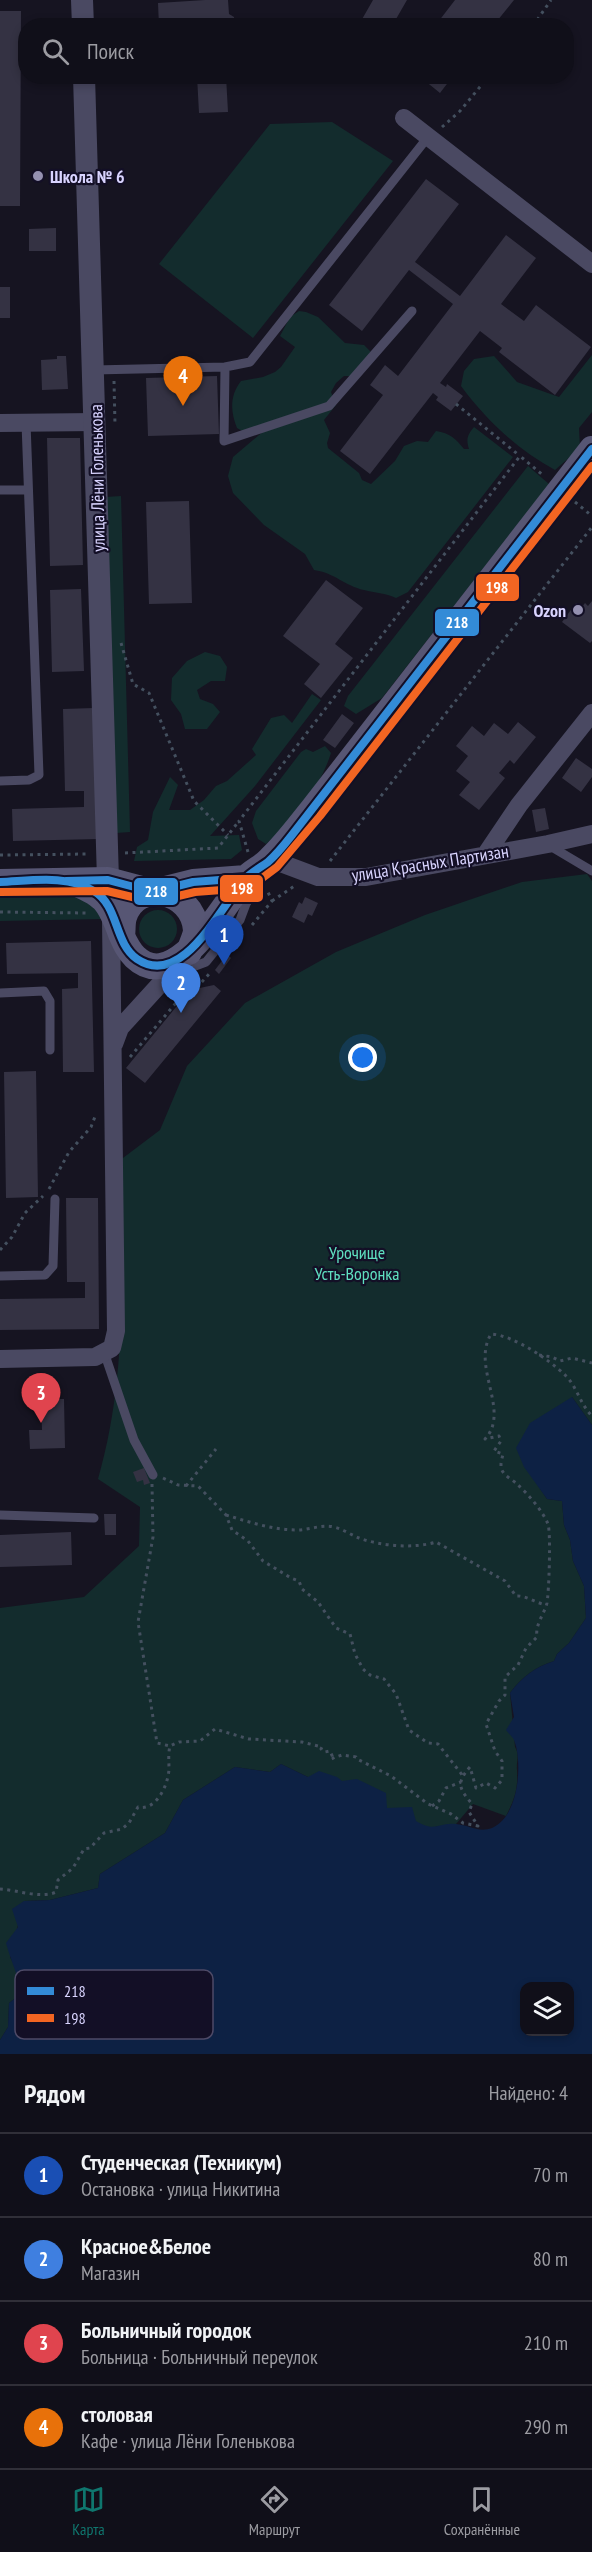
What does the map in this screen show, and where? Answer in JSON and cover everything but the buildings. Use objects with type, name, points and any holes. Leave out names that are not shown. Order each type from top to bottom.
[{"type":"main road","points":[[70,881],[89,888],[111,910],[128,950],[138,960],[151,966],[172,964],[183,958],[312,810],[592,449]]},
{"type":"main road","points":[[122,936],[124,917],[135,900],[153,892],[193,882],[259,871]]},
{"type":"main road","points":[[0,882],[108,880],[175,896],[191,910],[196,931],[183,958]]},
{"type":"street","points":[[82,0],[82,18]]},
{"type":"street","name":"улица Лёни Голенькова","points":[[84,84],[108,880]]},
{"type":"street","points":[[404,118],[592,264]]},
{"type":"street","points":[[0,423],[96,422]]},
{"type":"street","points":[[486,854],[519,806],[592,713]]},
{"type":"street","name":"улица Красных Партизан","points":[[259,871],[318,877],[366,877],[592,834]]},
{"type":"street","points":[[0,1359],[95,1357],[108,1350],[116,1331],[111,910],[108,880]]},
{"type":"street","points":[[112,1048],[120,1028],[183,958]]},
{"type":"lane","points":[[94,370],[225,367],[250,362],[429,137]]},
{"type":"lane","points":[[225,367],[224,441],[329,406],[412,311]]},
{"type":"lane","points":[[0,781],[29,780],[39,775],[26,423]]},
{"type":"lane","points":[[0,490],[28,490]]},
{"type":"lane","points":[[548,844],[592,871]]},
{"type":"lane","points":[[0,993],[44,991],[50,1001],[50,1050]]},
{"type":"lane","points":[[0,1275],[45,1275],[53,1266],[55,1199]]},
{"type":"lane","points":[[108,1350],[134,1440],[153,1475]]},
{"type":"lane","points":[[0,1515],[94,1518]]},
{"type":"path","points":[[538,18],[550,0]]},
{"type":"path","points":[[429,137],[460,111],[482,84]]},
{"type":"path","points":[[456,404],[592,516]]},
{"type":"path","points":[[272,901],[259,871],[249,858],[238,821],[520,456]]},
{"type":"path","points":[[327,865],[592,527]]},
{"type":"path","points":[[120,642],[133,684],[149,693],[194,801],[228,835]]},
{"type":"path","points":[[251,926],[272,901],[299,883]]},
{"type":"path","points":[[0,912],[111,910]]},
{"type":"path","points":[[112,1079],[186,990],[200,984],[212,970]]},
{"type":"path","points":[[0,1250],[12,1236],[25,1213],[51,1187],[69,1152],[91,1127],[97,1112]]},
{"type":"path","points":[[463,1776],[438,1744],[428,1743],[409,1730],[396,1695],[384,1679],[369,1675],[363,1669],[355,1654],[350,1634],[336,1628],[318,1602],[302,1589],[299,1581],[263,1561],[248,1541],[232,1530],[226,1515],[198,1486],[172,1483],[157,1474],[153,1475],[153,1537],[138,1622],[157,1743],[170,1746],[179,1742],[200,1740],[215,1729],[249,1739],[309,1743],[322,1747],[321,1749],[326,1752],[330,1751],[334,1760],[336,1756],[356,1757],[391,1776],[432,1806],[451,1814],[463,1823],[478,1826],[469,1812],[472,1804],[462,1794],[461,1782],[470,1767],[476,1788],[486,1783],[495,1788],[502,1780],[502,1761],[495,1751],[486,1724],[505,1695],[505,1677],[518,1665],[526,1648],[537,1637],[536,1630],[546,1605],[550,1541],[548,1525],[521,1488],[503,1472],[501,1462],[503,1454],[494,1451],[501,1441],[499,1436],[485,1439],[484,1437],[488,1435],[494,1421],[485,1362],[491,1334],[507,1337],[566,1376],[580,1402],[592,1416]]},
{"type":"path","points":[[537,1355],[552,1357],[560,1361],[572,1358],[592,1363]]},
{"type":"path","points":[[186,1486],[216,1449]]},
{"type":"path","points":[[226,1515],[261,1526],[279,1528],[298,1530],[321,1526],[334,1527],[361,1539],[395,1544],[424,1546],[436,1542],[505,1581],[516,1596],[521,1595],[534,1603],[546,1605]]},
{"type":"path","points":[[0,1889],[46,1896],[56,1892],[58,1880],[73,1868],[84,1849],[90,1848],[104,1833],[122,1829],[129,1823],[138,1808],[146,1808],[155,1804],[169,1773],[170,1746]]},
{"type":"path","points":[[432,1806],[439,1800],[446,1788],[461,1782]]},
{"type":"green space","points":[[332,122],[393,161],[253,338],[159,264],[270,124]]},
{"type":"green space","points":[[299,311],[318,317],[345,343],[364,345],[371,352],[354,376],[344,376],[336,383],[331,392],[336,405],[324,420],[330,433],[328,448],[359,473],[362,480],[371,484],[395,461],[404,446],[417,441],[428,442],[436,431],[449,435],[464,449],[469,449],[468,438],[474,427],[513,457],[408,592],[396,598],[357,588],[314,570],[305,554],[264,525],[233,493],[228,476],[233,457],[265,430],[244,432],[237,428],[232,409],[237,386],[241,381],[263,377],[281,367],[295,347],[280,336],[290,317]]},
{"type":"green space","points":[[592,355],[592,412],[579,428],[580,448],[555,470],[516,444],[481,411],[461,386],[464,371],[474,359],[494,356],[517,382],[559,397]]},
{"type":"green space","points":[[528,466],[549,484],[382,698],[356,714],[344,706],[348,696]]},
{"type":"green space","points":[[121,496],[130,832],[116,833],[106,497]]},
{"type":"green space","points":[[205,652],[220,656],[227,667],[225,681],[211,681],[197,690],[200,699],[213,704],[220,712],[207,729],[185,729],[181,714],[171,700],[172,678],[187,661]]},
{"type":"green space","points":[[312,694],[321,700],[255,786],[210,836],[239,835],[242,850],[231,859],[134,861],[137,847],[148,840],[153,812],[170,777],[178,785],[169,810],[190,810],[256,755],[252,749],[271,718],[284,715],[292,723]]},
{"type":"green space","points":[[325,746],[331,753],[320,779],[305,803],[266,844],[258,839],[252,823],[256,811],[301,752],[306,749],[313,752]]},
{"type":"green space","name":"Урочище Усть-Воронка","points":[[587,874],[592,881],[592,1425],[572,1397],[537,1484],[547,1499],[562,1501],[564,1525],[570,1540],[573,1561],[584,1586],[586,1618],[554,1661],[529,1673],[510,1693],[515,1747],[518,1756],[517,1783],[512,1804],[506,1816],[473,1804],[456,1824],[428,1828],[387,1808],[342,1781],[308,1777],[281,1764],[270,1772],[235,1767],[183,1800],[165,1833],[100,1874],[98,1888],[50,1900],[24,1901],[10,1957],[17,1970],[15,1970],[15,1998],[9,2003],[8,2027],[0,2040],[0,1608],[84,1597],[139,1546],[140,1507],[98,1479],[108,1440],[119,1361],[122,1281],[119,1161],[160,1130],[187,1066],[245,1003],[336,952],[425,915],[522,882]]},
{"type":"green space","points":[[69,893],[86,895],[103,919],[0,921],[0,895]]},
{"type":"green space","points":[[158,910],[171,916],[177,929],[171,942],[158,948],[145,942],[139,929],[145,916]]},
{"type":"water","points":[[572,1397],[592,1425],[592,2054],[0,2054],[0,2040],[8,2027],[9,2003],[15,1998],[15,2039],[213,2039],[213,1970],[15,1971],[6,1943],[18,1927],[12,1909],[24,1901],[50,1900],[98,1888],[100,1874],[165,1833],[183,1800],[235,1767],[270,1772],[281,1764],[308,1777],[319,1771],[342,1781],[357,1779],[386,1793],[387,1808],[412,1807],[416,1821],[428,1826],[456,1824],[482,1830],[492,1828],[501,1822],[513,1801],[518,1775],[517,1750],[506,1730],[514,1717],[510,1693],[529,1673],[554,1661],[586,1618],[584,1586],[573,1561],[570,1540],[564,1525],[562,1501],[547,1499],[524,1467],[516,1448],[530,1423]]},
{"type":"transit line","name":"218","points":[[0,882],[60,880],[84,886],[94,891],[108,906],[124,944],[137,959],[154,966],[170,963],[185,954],[213,924],[246,878],[268,862],[287,842],[592,449]]},
{"type":"transit line","name":"198","points":[[0,892],[107,891],[153,902],[195,892],[249,888],[277,867],[320,816],[592,466]]},
{"type":"transit line","name":"218","points":[[66,881],[108,880],[153,892],[193,882],[246,878]]},
{"type":"place","name":"Школа № 6","points":[[38,176]]},
{"type":"place","name":"столовая","points":[[183,406]]},
{"type":"place","name":"Ozon","points":[[578,610]]},
{"type":"place","name":"Студенческая (Техникум)","points":[[224,965]]},
{"type":"place","name":"Красное&Белое","points":[[181,1013]]},
{"type":"place","name":"Больничный городок","points":[[41,1423]]}]
